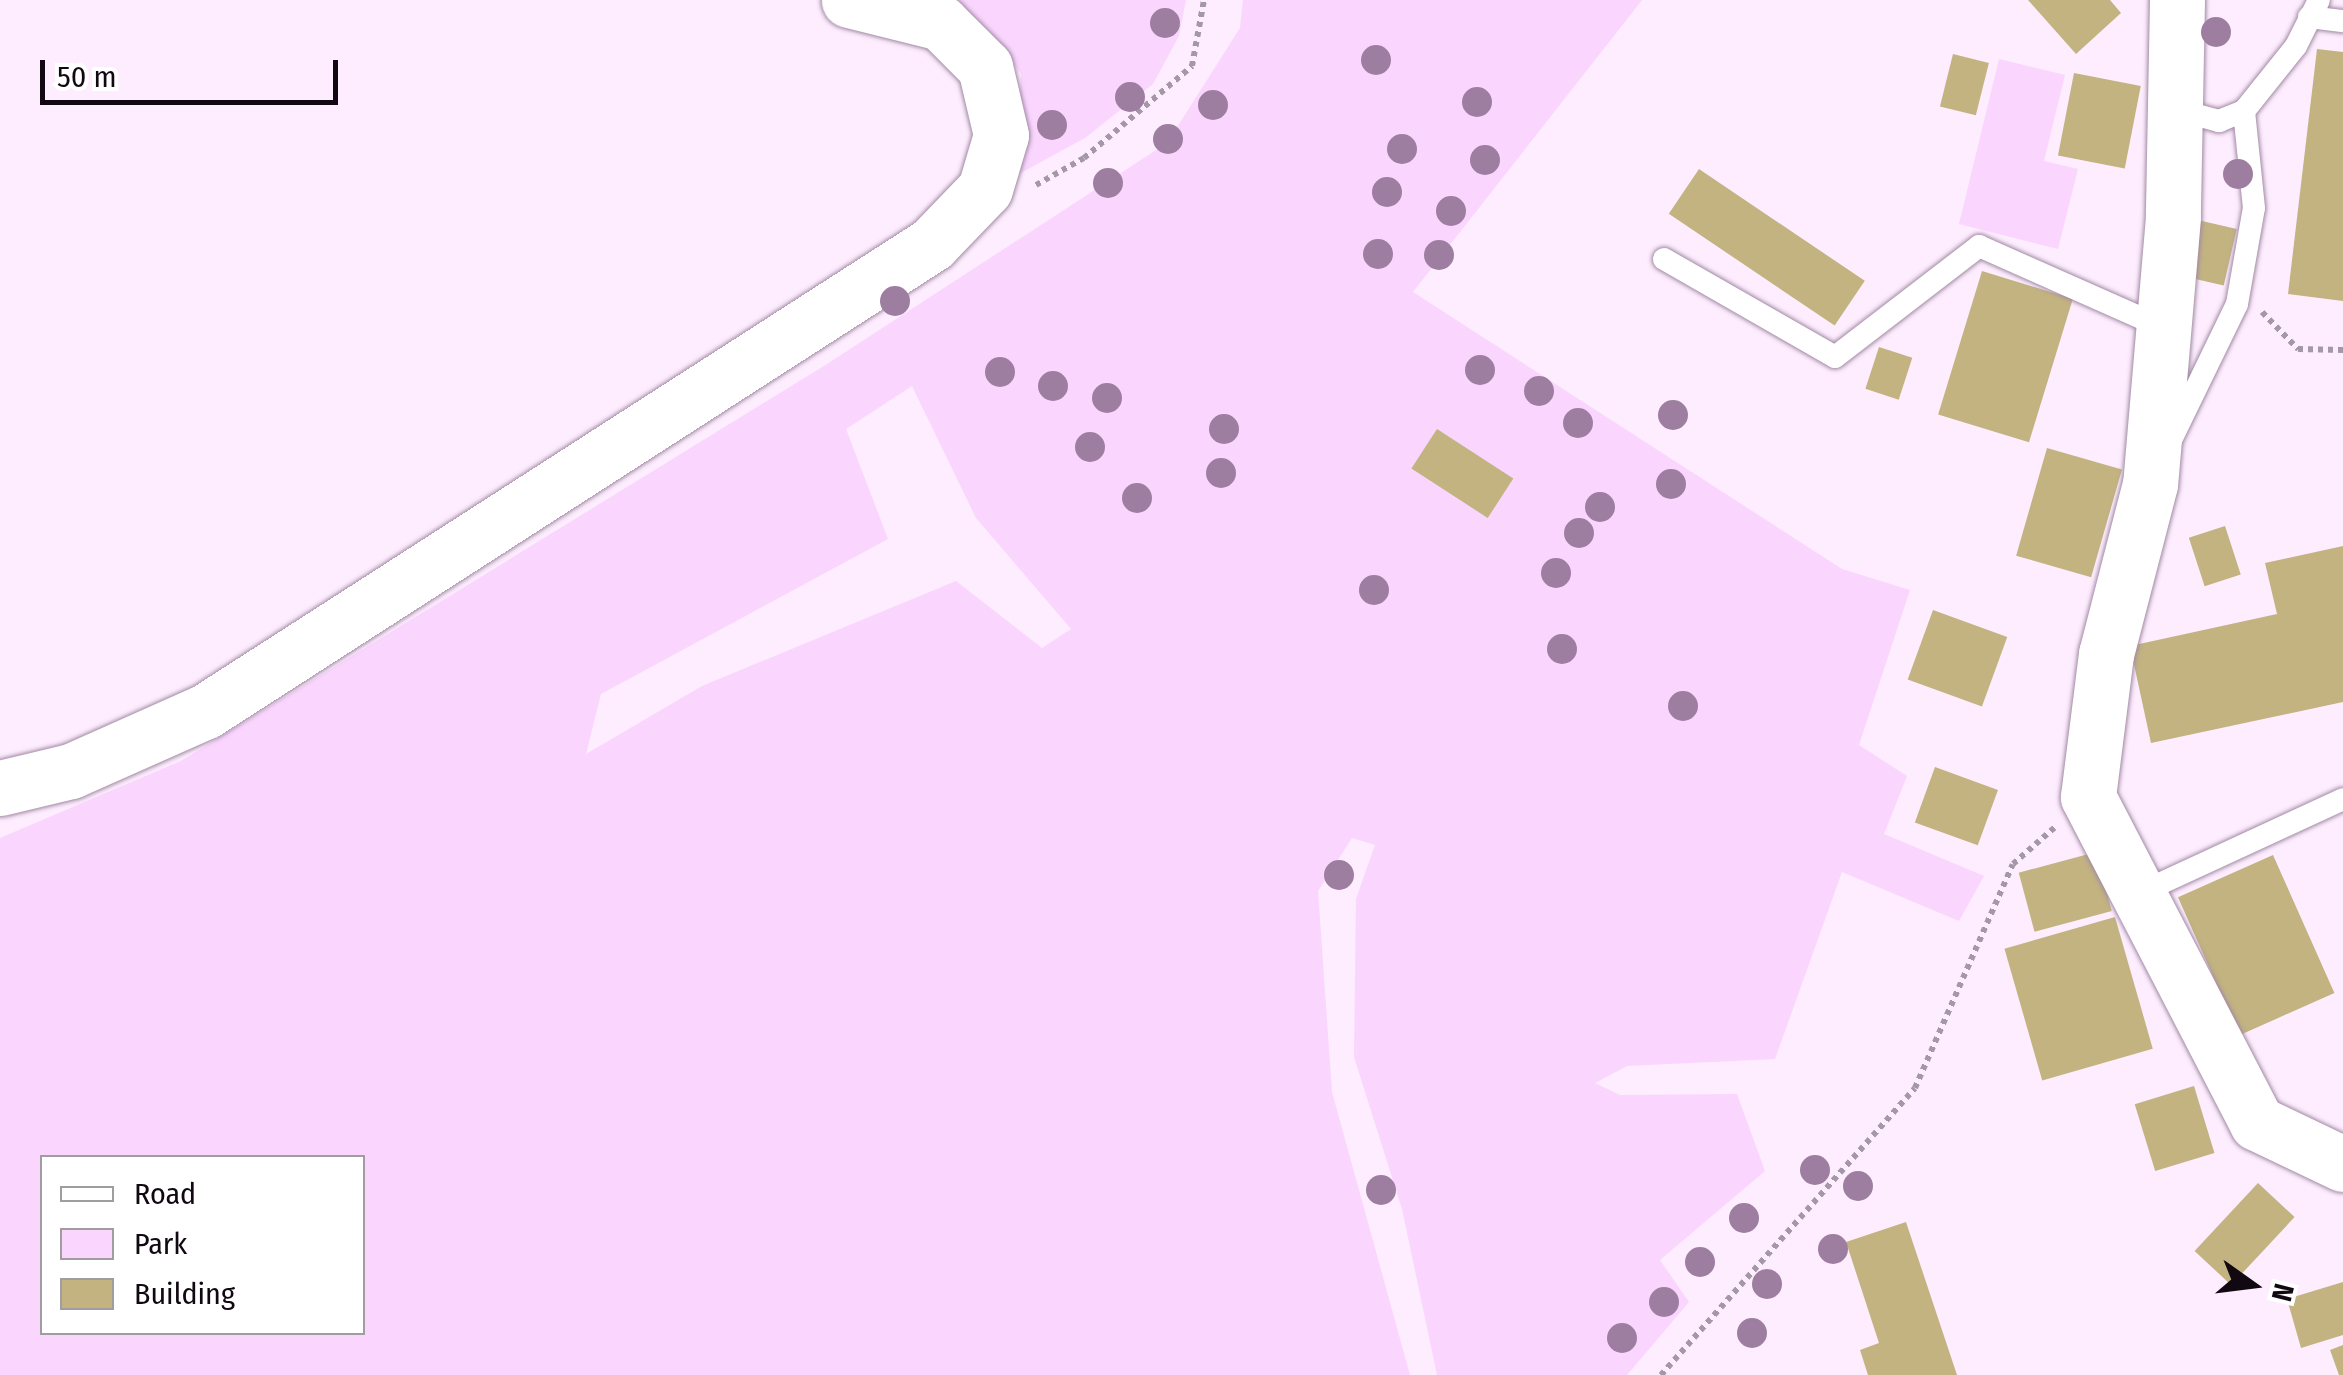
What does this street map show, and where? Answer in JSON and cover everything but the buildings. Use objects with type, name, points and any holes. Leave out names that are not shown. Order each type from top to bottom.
[{"type":"street","points":[[0,788],[71,771],[206,711],[932,244],[985,189],[1001,135],[985,67],[940,23],[850,0]]},
{"type":"street","points":[[2177,0],[2164,328],[2150,484],[2106,654],[2088,797],[2142,892],[2257,1123],[2343,1164]]},
{"type":"lane","points":[[2175,109],[2218,121],[2244,111],[2296,46],[2314,9],[2343,22]]},
{"type":"lane","points":[[2150,484],[2237,304],[2254,208],[2244,111]]},
{"type":"lane","points":[[1664,259],[1835,357],[1979,246],[2164,328]]},
{"type":"lane","points":[[2142,892],[2343,800]]},
{"type":"path","points":[[1034,186],[1084,158],[1192,66],[1204,0]]},
{"type":"path","points":[[2237,304],[2271,314],[2298,349],[2343,350]]},
{"type":"path","points":[[1661,1375],[1915,1088],[2013,864],[2088,797]]},
{"type":"green space","points":[[934,0],[1186,0],[1179,36],[1153,84],[1085,138],[1015,176],[1021,74],[989,30]]},
{"type":"green space","points":[[1243,0],[1642,0],[1413,292],[1842,569],[1910,590],[1859,745],[1907,776],[1884,834],[1984,876],[1959,921],[1842,872],[1775,1059],[1627,1066],[1595,1083],[1620,1095],[1737,1094],[1765,1171],[1660,1260],[1689,1302],[1627,1375],[1437,1375],[1402,1209],[1354,1057],[1356,899],[1375,845],[1352,838],[1318,891],[1332,1092],[1410,1375],[0,1375],[0,838],[181,761],[824,366],[1167,143],[1240,28]],"holes":[[[912,386],[976,518],[1071,629],[1042,648],[956,581],[702,686],[586,754],[601,694],[888,539],[846,429]]]},
{"type":"green space","points":[[1999,59],[2065,75],[2044,161],[2078,169],[2058,249],[1959,224]]}]
